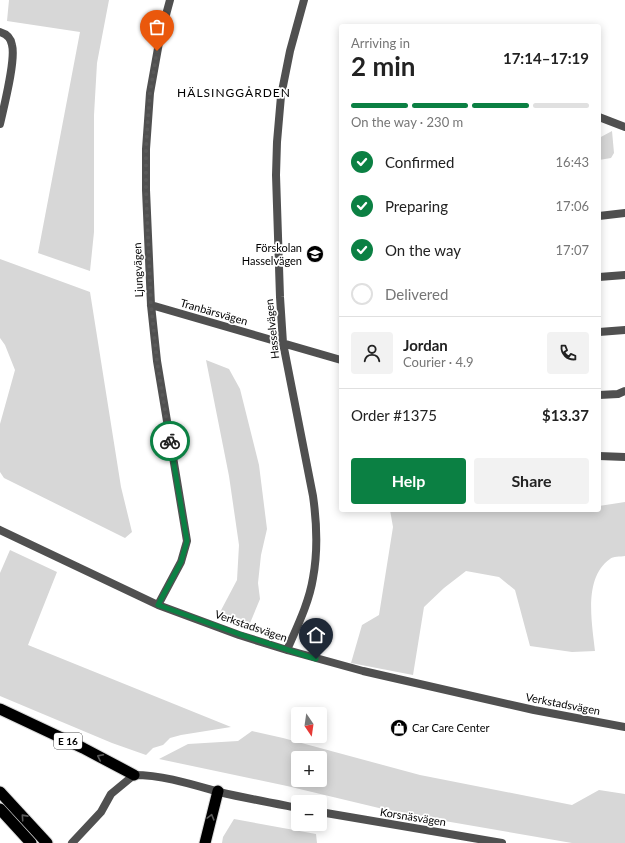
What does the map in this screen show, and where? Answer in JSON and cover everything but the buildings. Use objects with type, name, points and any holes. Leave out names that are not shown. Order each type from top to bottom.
[{"type":"highway","name":"E 16","points":[[0,708],[83,748],[134,775]]},
{"type":"highway","points":[[204,843],[218,791]]},
{"type":"highway","points":[[0,792],[47,843]]},
{"type":"highway","points":[[0,809],[31,843]]},
{"type":"street","name":"Ljungvägen","points":[[158,605],[181,562],[187,541],[157,361],[151,305],[146,149],[150,93],[160,37],[170,0]]},
{"type":"street","name":"Hasselvägen","points":[[287,650],[298,626],[313,580],[316,564],[317,526],[314,496],[283,343],[276,175],[281,96],[290,51],[304,0]]},
{"type":"street","points":[[0,32],[8,37],[13,48],[12,66],[0,124]]},
{"type":"street","points":[[601,118],[625,126]]},
{"type":"street","points":[[601,216],[625,213]]},
{"type":"street","points":[[601,277],[625,276]]},
{"type":"street","name":"Tranbärsvägen","points":[[151,305],[339,359]]},
{"type":"street","points":[[601,332],[625,330]]},
{"type":"street","points":[[601,395],[618,394],[625,391]]},
{"type":"street","points":[[601,456],[625,457]]},
{"type":"street","name":"Verkstadsvägen","points":[[0,530],[158,605],[287,650],[356,670],[534,710],[625,727]]},
{"type":"street","points":[[72,843],[101,812],[111,794],[134,775],[150,775],[291,807]]},
{"type":"street","name":"Korsnäsvägen","points":[[327,813],[502,843]]},
{"type":"shaded area","points":[[9,0],[109,0],[97,63],[94,115],[94,232],[90,271],[38,253],[80,32],[7,21]]},
{"type":"shaded area","points":[[612,131],[614,153],[611,158],[601,160],[601,137]]},
{"type":"shaded area","points":[[0,259],[90,292],[121,487],[132,532],[125,538],[4,478],[0,472],[0,424],[15,370],[5,345],[0,338]]},
{"type":"shaded area","points":[[206,360],[229,369],[240,389],[259,465],[267,529],[261,555],[258,583],[260,599],[248,628],[218,616],[237,580],[239,545],[229,476]]},
{"type":"shaded area","points":[[625,502],[625,556],[611,558],[601,567],[596,577],[591,602],[595,651],[572,652],[530,646],[515,590],[499,577],[466,571],[444,588],[424,607],[413,675],[351,663],[362,625],[379,615],[393,527],[390,512],[601,512],[601,506]]},
{"type":"shaded area","points":[[10,550],[57,572],[28,645],[231,727],[170,738],[163,745],[153,748],[146,755],[112,743],[0,696],[0,573]]},
{"type":"shaded area","points":[[252,731],[291,740],[291,743],[302,743],[420,775],[572,805],[599,790],[625,794],[625,843],[572,843],[404,814],[291,787],[327,787],[327,751],[291,751],[291,787],[159,759],[188,744],[238,741]]},
{"type":"shaded area","points":[[234,819],[291,829],[291,831],[316,834],[317,843],[222,843],[223,837]]},
{"type":"way so far","points":[[157,51],[150,93],[148,118],[146,190],[151,305],[157,361],[170,441]]},
{"type":"place","name":"Förskolan Hasselvägen","points":[[315,254]]},
{"type":"place","name":"Car Care Center","points":[[399,728]]},
{"type":"district","name":"HÄLSINGGÅRDEN","points":[[234,93]]},
{"type":"route","points":[[170,441],[187,541],[181,562],[158,605],[239,634],[316,659]]}]
